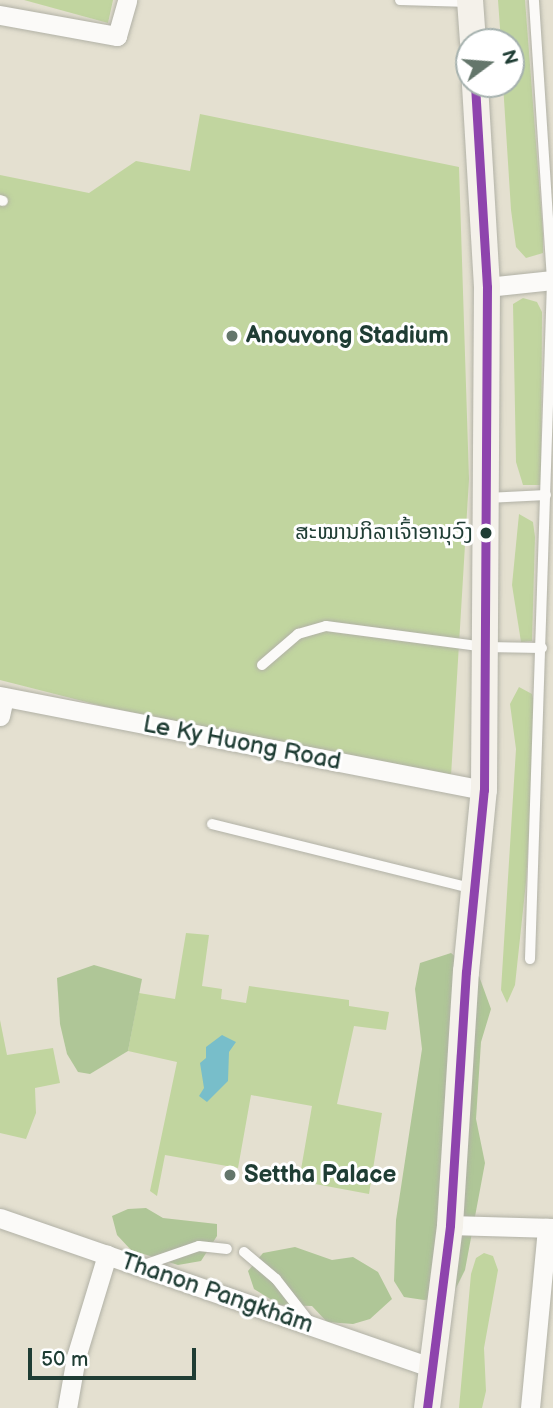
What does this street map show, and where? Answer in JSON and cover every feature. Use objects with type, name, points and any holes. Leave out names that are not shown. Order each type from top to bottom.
[{"type":"street","points":[[0,15],[117,36],[128,0]]},
{"type":"street","points":[[470,1],[472,28]]},
{"type":"street","points":[[427,1408],[450,1225],[474,889],[484,790],[487,287],[476,98]]},
{"type":"street","points":[[487,287],[552,280]]},
{"type":"street","points":[[0,716],[2,696]]},
{"type":"street","name":"Le Ky Huong Road","points":[[2,696],[484,790]]},
{"type":"street","name":"Thanon Pangkhām","points":[[0,1218],[434,1368]]},
{"type":"street","points":[[450,1225],[550,1228],[530,1408]]},
{"type":"street","points":[[67,1408],[76,1357],[107,1255]]},
{"type":"lane","points":[[400,0],[470,1]]},
{"type":"lane","points":[[530,959],[552,280],[534,0]]},
{"type":"lane","points":[[486,498],[546,495]]},
{"type":"lane","points":[[262,666],[298,634],[326,626],[485,647],[542,648]]},
{"type":"lane","points":[[212,824],[474,889]]},
{"type":"lane","points":[[141,1267],[199,1245],[227,1249]]},
{"type":"lane","points":[[244,1252],[275,1279],[313,1326]]},
{"type":"green space","points":[[24,0],[113,0],[108,23]]},
{"type":"green space","points":[[498,0],[525,0],[543,234],[543,253],[526,258],[516,247],[504,98],[525,98],[525,28],[500,28]]},
{"type":"green space","name":"Anouvong Stadium","points":[[200,114],[459,167],[469,479],[451,776],[106,707],[0,680],[0,175],[89,193],[136,161],[190,171]]},
{"type":"green space","points":[[523,298],[537,302],[542,312],[541,485],[523,485],[516,462],[513,304]]},
{"type":"green space","points":[[519,514],[533,522],[535,537],[532,641],[521,642],[512,585]]},
{"type":"green space","points":[[519,687],[532,694],[536,711],[526,882],[515,985],[507,1003],[501,990],[516,749],[510,704]]},
{"type":"green space","points":[[186,933],[209,935],[202,986],[222,989],[221,999],[246,1003],[249,986],[349,1000],[349,1006],[389,1012],[386,1030],[354,1026],[337,1104],[382,1113],[369,1194],[299,1181],[312,1106],[251,1095],[238,1168],[165,1155],[157,1196],[150,1191],[177,1062],[128,1051],[139,993],[175,999]]},
{"type":"green space","points":[[451,953],[479,976],[491,1009],[481,1042],[476,1119],[485,1163],[465,1270],[451,1298],[424,1300],[404,1297],[394,1281],[396,1220],[422,1049],[415,989],[420,963]]},
{"type":"green space","points":[[94,965],[142,979],[128,1051],[90,1074],[78,1072],[67,1054],[60,1024],[57,978]]},
{"type":"green space","points":[[0,1020],[7,1055],[53,1048],[60,1083],[35,1088],[36,1113],[26,1139],[0,1133]]},
{"type":"green space","points":[[146,1208],[163,1218],[217,1224],[217,1236],[201,1261],[178,1265],[131,1250],[117,1235],[112,1216],[128,1209]]},
{"type":"green space","points":[[295,1247],[332,1260],[353,1257],[378,1272],[392,1299],[370,1319],[353,1324],[327,1322],[312,1306],[280,1305],[254,1289],[248,1271],[263,1253]]},
{"type":"green space","points":[[484,1253],[493,1256],[498,1270],[484,1348],[486,1391],[482,1408],[459,1408],[471,1274],[476,1258]]},
{"type":"water","points":[[222,1035],[236,1042],[229,1052],[228,1081],[207,1102],[199,1096],[204,1088],[200,1063],[206,1058],[206,1047]]},
{"type":"transit line","points":[[427,1408],[450,1225],[466,972],[484,790],[487,287],[476,98]]},
{"type":"place","name":"Anouvong Stadium","points":[[232,336]]},
{"type":"place","name":"ສະໝານກິລາເຈົ້າອານຸວົງ","points":[[486,533]]},
{"type":"place","name":"Settha Palace","points":[[230,1175]]}]
